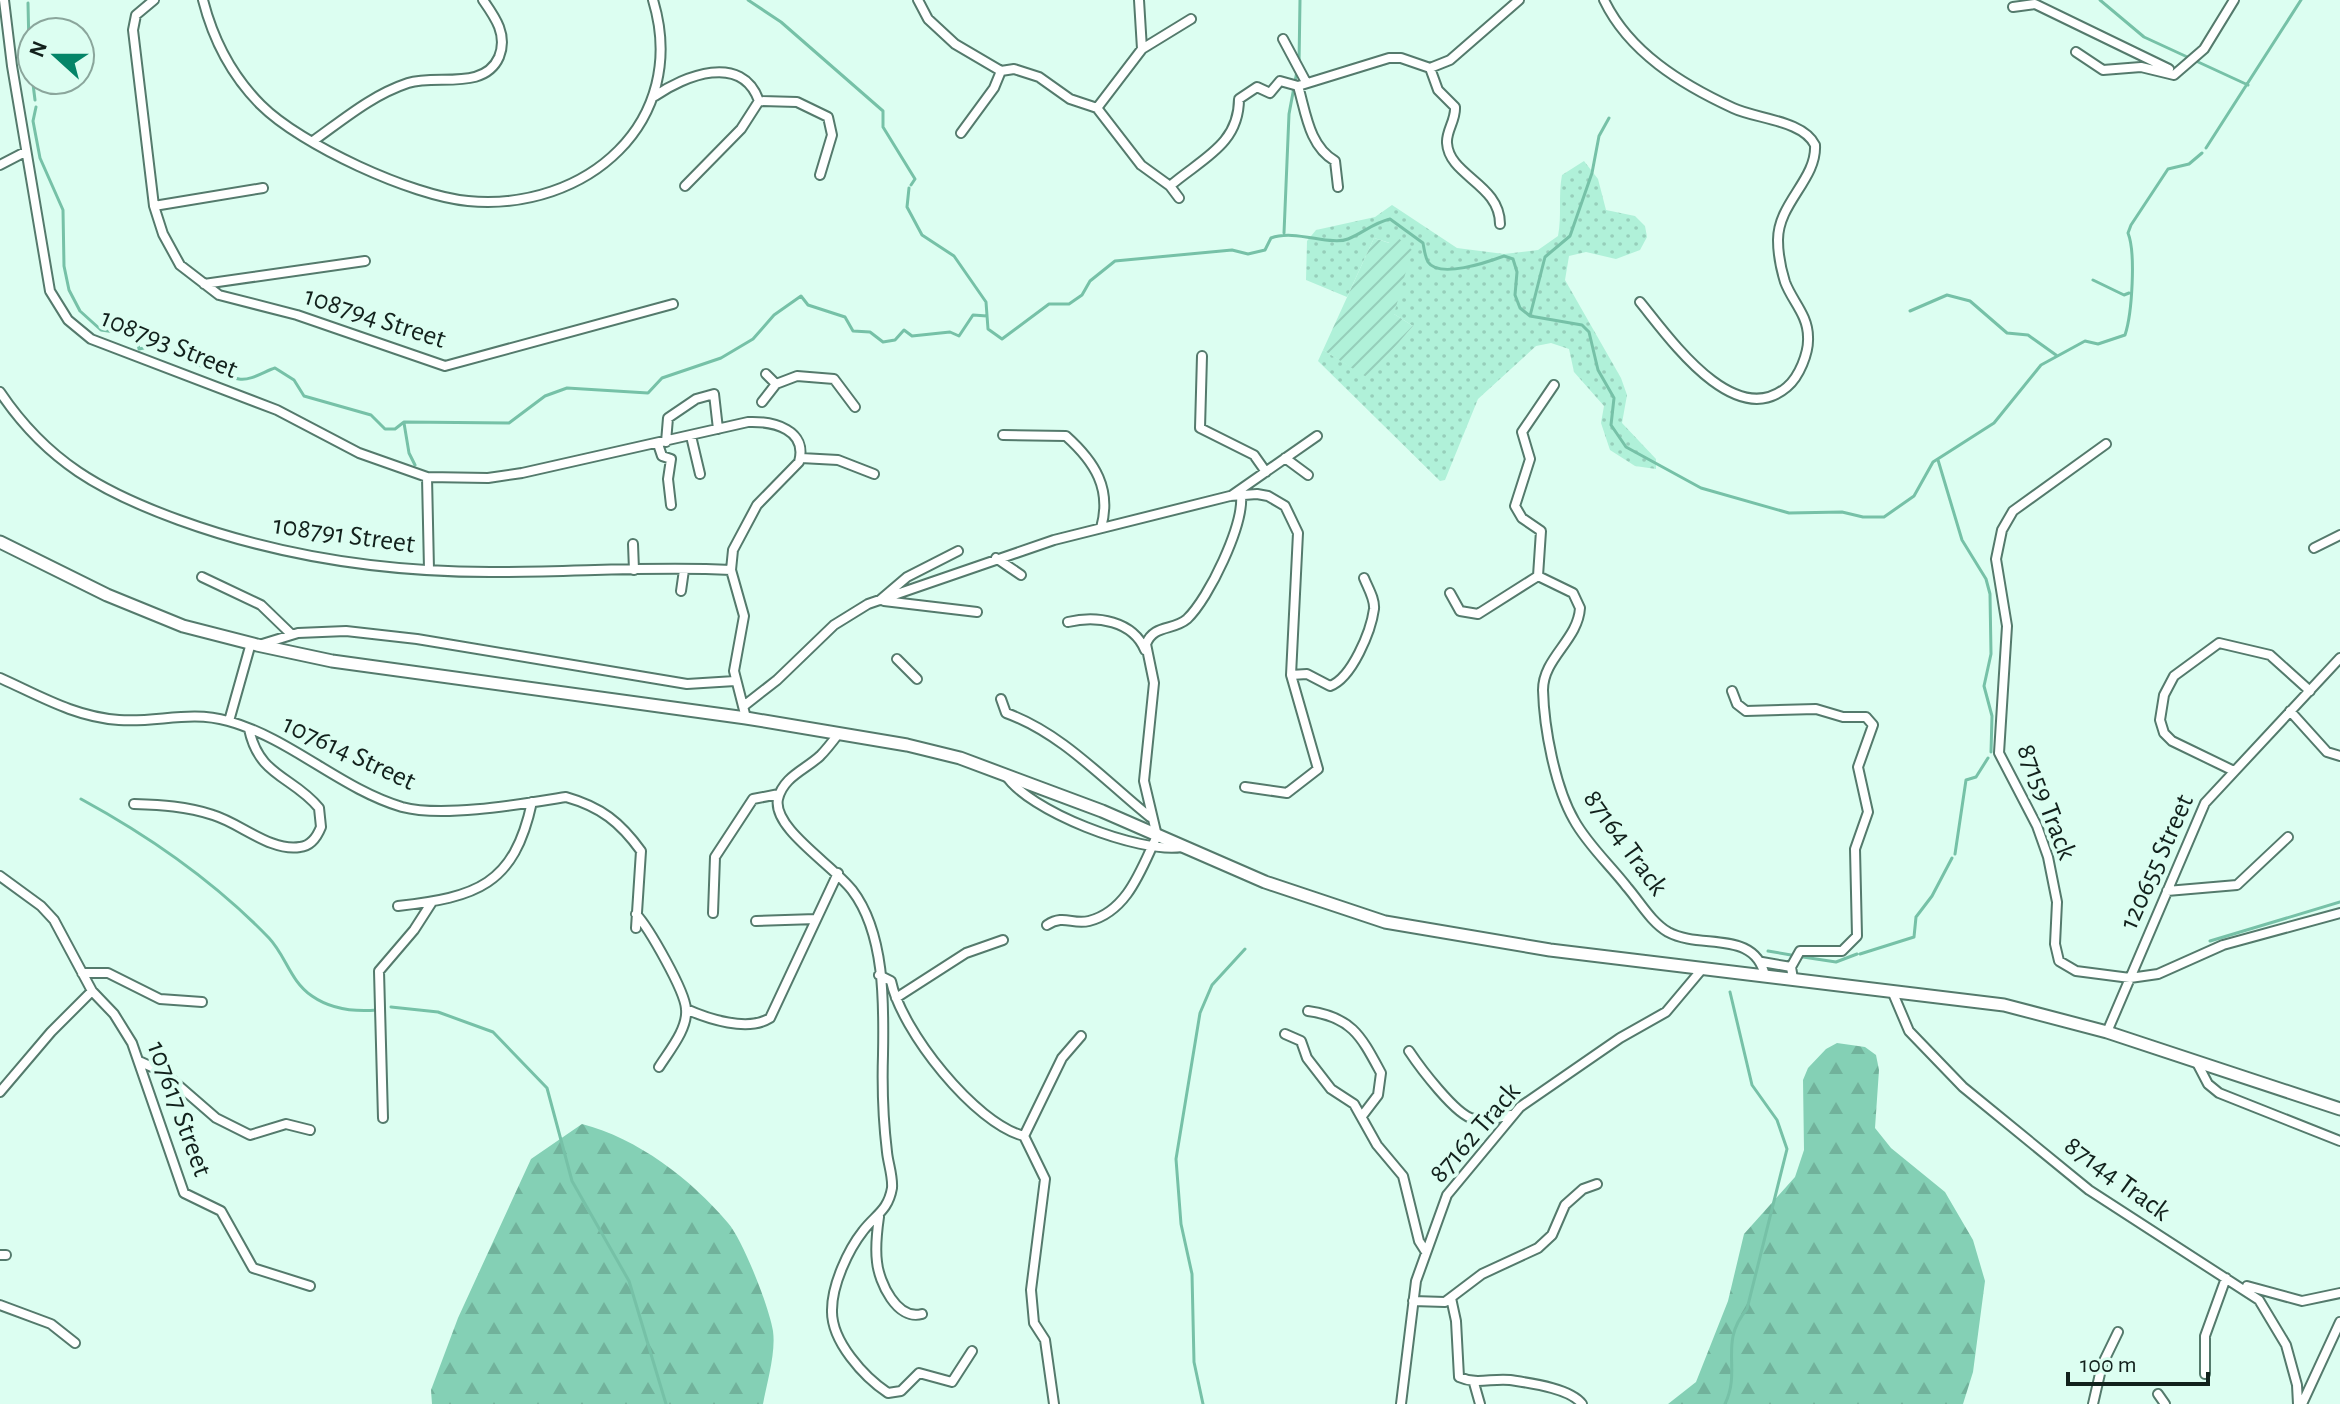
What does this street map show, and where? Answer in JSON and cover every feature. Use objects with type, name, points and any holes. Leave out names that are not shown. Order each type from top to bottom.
[{"type":"main road","points":[[0,542],[107,595],[183,626],[254,644],[332,661],[746,718],[907,745],[1005,773],[1318,902],[1385,922],[1477,940],[1765,976],[1792,973],[1892,991],[2004,1005],[2107,1032],[2340,1109]]},
{"type":"street","name":"108793 Street","points":[[4,0],[25,152],[53,300],[81,333],[277,410],[380,462],[427,477],[488,478],[522,473],[748,422],[775,425],[796,437],[801,458]]},
{"type":"street","name":"108794 Street","points":[[154,0],[136,15],[133,30],[154,206],[176,258],[185,271],[204,284],[237,302],[297,315],[445,366],[673,304]]},
{"type":"street","points":[[203,0],[214,34],[241,83],[276,118],[369,170],[422,190],[467,201],[506,201],[551,192],[587,175],[632,137],[646,118],[655,96],[662,57],[659,18],[653,0]]},
{"type":"street","points":[[313,141],[359,107],[393,90],[421,80],[475,77],[492,67],[500,54],[502,37],[497,20],[483,0]]},
{"type":"street","points":[[918,0],[944,36],[1001,71],[1031,73],[1070,99],[1097,108],[1141,165],[1170,186],[1179,198]]},
{"type":"street","points":[[1139,0],[1142,49]]},
{"type":"street","points":[[1170,186],[1227,140],[1239,118],[1239,99],[1257,87],[1270,93],[1280,81],[1299,82],[1389,58],[1401,58],[1430,68],[1450,60],[1519,0]]},
{"type":"street","points":[[1604,0],[1622,32],[1673,75],[1734,109],[1800,130],[1815,145],[1812,165],[1783,214],[1778,237],[1785,283],[1801,309],[1809,339],[1790,385],[1765,397],[1734,394],[1704,374],[1684,355],[1640,302]]},
{"type":"street","points":[[2177,73],[2204,49],[2234,0]]},
{"type":"street","points":[[2013,7],[2035,4],[2177,73]]},
{"type":"street","points":[[1097,108],[1142,49],[1191,19]]},
{"type":"street","points":[[1283,39],[1294,60],[1311,134],[1322,153],[1335,161],[1338,187]]},
{"type":"street","points":[[2076,52],[2103,70],[2141,67],[2177,73]]},
{"type":"street","points":[[1430,68],[1438,90],[1455,107],[1447,139],[1449,150],[1462,169],[1491,196],[1498,207],[1500,224]]},
{"type":"street","points":[[655,96],[689,76],[713,71],[745,82],[759,101]]},
{"type":"street","points":[[961,133],[994,88],[1001,71]]},
{"type":"street","points":[[759,101],[797,102],[828,117],[832,135],[820,175]]},
{"type":"street","points":[[685,186],[741,129],[759,101]]},
{"type":"street","points":[[0,165],[25,152]]},
{"type":"street","points":[[154,206],[263,188]]},
{"type":"street","points":[[204,284],[365,261]]},
{"type":"street","points":[[1202,356],[1200,428],[1254,455],[1266,472]]},
{"type":"street","points":[[766,374],[776,384]]},
{"type":"street","points":[[762,402],[776,384],[797,376],[834,379],[855,407]]},
{"type":"street","points":[[1450,593],[1460,611],[1478,614],[1495,607],[1519,586],[1538,576],[1541,531],[1522,518],[1515,506],[1530,459],[1522,432],[1554,385]]},
{"type":"street","name":"108791 Street","points":[[0,392],[55,457],[96,484],[147,508],[227,536],[292,552],[339,561],[429,569],[731,570]]},
{"type":"street","points":[[671,505],[668,479],[671,459],[662,456],[668,418],[696,399],[714,394],[718,429]]},
{"type":"street","points":[[1003,435],[1066,436],[1096,469],[1106,508],[1101,528]]},
{"type":"street","points":[[691,436],[700,474]]},
{"type":"street","points":[[1230,496],[1317,436]]},
{"type":"street","name":"87159 Track","points":[[2106,444],[2017,507],[2002,530],[1996,559],[2007,626],[1999,753],[2037,826],[2048,857],[2057,902],[2055,944],[2059,961],[2076,971],[2130,978]]},
{"type":"street","points":[[746,718],[745,705],[735,681],[734,662],[744,616],[742,598],[731,570],[735,543],[757,505],[801,458],[838,460],[874,474]]},
{"type":"street","points":[[1285,458],[1308,475]]},
{"type":"street","points":[[427,477],[429,569]]},
{"type":"street","points":[[745,705],[777,680],[834,625],[858,609],[996,558],[1230,496],[1257,494],[1278,500],[1296,523],[1300,552],[1291,675],[1318,769],[1287,793],[1245,787]]},
{"type":"street","points":[[1147,654],[1150,636],[1188,618],[1211,582],[1240,521],[1241,495]]},
{"type":"street","points":[[2314,548],[2340,535]]},
{"type":"street","points":[[633,544],[634,570]]},
{"type":"street","points":[[880,600],[907,577],[958,551]]},
{"type":"street","points":[[996,558],[1021,575]]},
{"type":"street","points":[[681,591],[684,570]]},
{"type":"street","name":"87164 Track","points":[[1538,576],[1573,593],[1580,608],[1574,629],[1548,669],[1543,692],[1560,791],[1575,823],[1656,923],[1683,937],[1732,944],[1753,952],[1762,962],[1792,973]]},
{"type":"street","points":[[202,577],[261,605],[291,634]]},
{"type":"street","points":[[1291,675],[1307,674],[1330,686],[1345,675],[1370,625],[1374,607],[1364,578]]},
{"type":"street","points":[[880,600],[977,612]]},
{"type":"street","points":[[1047,925],[1061,917],[1090,921],[1116,909],[1157,836],[1144,781],[1154,683],[1147,654],[1139,635],[1121,624],[1082,619],[1068,622]]},
{"type":"street","points":[[229,721],[254,644],[291,634],[346,631],[417,639],[687,684],[735,681]]},
{"type":"street","points":[[2234,771],[2172,741],[2164,733],[2160,708],[2174,676],[2219,643],[2270,655],[2310,691]]},
{"type":"street","name":"120655 Street","points":[[2107,1032],[2199,812],[2340,658]]},
{"type":"street","points":[[897,659],[917,679]]},
{"type":"street","name":"107614 Street","points":[[0,678],[64,710],[120,721],[197,715],[229,721],[401,806],[441,811],[566,797],[597,808],[623,826],[641,851],[636,928]]},
{"type":"street","points":[[1732,691],[1737,704],[1746,711],[1816,709],[1848,717],[1864,716],[1873,723],[1858,767],[1868,812],[1855,849],[1857,936],[1842,951],[1800,951],[1792,973]]},
{"type":"street","points":[[1001,699],[1006,713],[1086,761],[1112,787],[1151,817]]},
{"type":"street","points":[[2290,711],[2327,752],[2340,756]]},
{"type":"street","points":[[134,804],[180,806],[205,812],[285,846],[300,847],[310,843],[321,827],[319,808],[262,762],[253,749],[249,729]]},
{"type":"street","points":[[839,733],[819,757],[791,777],[779,794],[778,811],[789,830],[838,873],[854,892],[866,916],[879,975],[882,1088],[892,1176],[885,1210],[865,1228],[849,1253],[832,1310],[837,1331],[861,1372],[888,1393],[901,1391],[919,1373],[950,1383],[958,1378],[972,1351]]},
{"type":"street","points":[[1005,773],[1014,786],[1063,816],[1151,848],[1182,847]]},
{"type":"street","points":[[713,913],[715,857],[753,799],[779,794]]},
{"type":"street","points":[[398,906],[432,902],[476,891],[495,878],[509,863],[526,830],[532,802]]},
{"type":"street","points":[[2167,891],[2184,892],[2237,885],[2288,837]]},
{"type":"street","points":[[686,1009],[708,1019],[767,1021],[838,873]]},
{"type":"street","name":"107617 Street","points":[[0,876],[41,906],[54,920],[92,991],[114,1014],[141,1062],[184,1193],[221,1211],[253,1268],[310,1286]]},
{"type":"street","points":[[383,1118],[383,1015],[379,971],[414,930],[432,902]]},
{"type":"street","points":[[2130,978],[2158,974],[2223,945],[2340,913]]},
{"type":"street","points":[[636,914],[653,935],[686,1009],[680,1032],[659,1067]]},
{"type":"street","points":[[756,921],[816,919]]},
{"type":"street","points":[[896,998],[966,953],[1003,940]]},
{"type":"street","points":[[1762,962],[1765,976]]},
{"type":"street","name":"87162 Track","points":[[1401,1404],[1413,1301],[1426,1252],[1447,1195],[1512,1115],[1534,1095],[1666,1012],[1703,968]]},
{"type":"street","points":[[82,973],[108,973],[160,999],[202,1002]]},
{"type":"street","points":[[879,975],[891,981],[905,1019],[971,1103],[1012,1133],[1024,1136],[1045,1179],[1031,1290],[1034,1323],[1045,1340],[1054,1404]]},
{"type":"street","points":[[0,1092],[51,1032],[92,991]]},
{"type":"street","name":"87144 Track","points":[[1892,991],[1909,1031],[1963,1087],[2089,1190],[2226,1278],[2239,1283],[2259,1300],[2280,1331],[2294,1371],[2300,1404]]},
{"type":"street","points":[[1308,1011],[1339,1018],[1348,1024],[1381,1073],[1378,1095],[1362,1116]]},
{"type":"street","points":[[1285,1034],[1301,1041],[1307,1058],[1331,1089],[1350,1101],[1377,1145],[1403,1176],[1419,1241],[1426,1252]]},
{"type":"street","points":[[1024,1136],[1062,1058],[1081,1036]]},
{"type":"street","points":[[1409,1051],[1421,1069],[1467,1117],[1488,1120],[1512,1115]]},
{"type":"street","points":[[2196,1061],[2208,1084],[2219,1093],[2340,1141]]},
{"type":"street","points":[[141,1062],[163,1072],[216,1118],[250,1135],[286,1124],[310,1130]]},
{"type":"street","points":[[1413,1301],[1439,1303],[1451,1298],[1482,1274],[1538,1248],[1552,1235],[1565,1205],[1583,1189],[1597,1184]]},
{"type":"street","points":[[879,1217],[877,1262],[881,1280],[904,1311],[915,1316],[922,1314]]},
{"type":"street","points":[[2205,1374],[2205,1336],[2226,1278]]},
{"type":"street","points":[[2239,1283],[2302,1301],[2340,1293]]},
{"type":"street","points":[[1451,1298],[1458,1339],[1457,1374],[1474,1383],[1508,1380],[1571,1394],[1582,1404]]},
{"type":"street","points":[[0,1305],[51,1324],[75,1343]]},
{"type":"street","points":[[2300,1404],[2340,1322]]},
{"type":"street","points":[[2093,1404],[2102,1365],[2118,1332]]},
{"type":"street","points":[[1474,1383],[1480,1404]]},
{"type":"street","points":[[2158,1394],[2165,1404]]},
{"type":"green space","points":[[1584,161],[1598,179],[1606,210],[1635,216],[1645,226],[1647,237],[1640,250],[1616,259],[1586,252],[1569,256],[1565,280],[1621,378],[1627,395],[1622,423],[1656,459],[1656,469],[1635,466],[1610,450],[1601,423],[1604,406],[1574,372],[1569,349],[1551,343],[1536,346],[1478,399],[1445,480],[1440,481],[1318,361],[1323,350],[1368,377],[1413,326],[1394,314],[1395,236],[1390,243],[1374,238],[1347,297],[1306,280],[1307,241],[1316,230],[1375,217],[1392,205],[1457,248],[1504,254],[1538,250],[1558,236],[1562,175]]},
{"type":"green space","points":[[1395,235],[1412,250],[1394,314],[1413,326],[1368,378],[1323,350],[1374,238],[1389,243]]},
{"type":"green space","points":[[1837,1043],[1865,1047],[1876,1055],[1879,1070],[1875,1128],[1891,1148],[1945,1192],[1973,1240],[1985,1281],[1973,1372],[1963,1404],[1668,1404],[1696,1382],[1728,1301],[1744,1234],[1795,1177],[1804,1150],[1803,1080],[1808,1068],[1826,1049]]},
{"type":"green space","points":[[582,1124],[623,1139],[662,1162],[697,1191],[734,1232],[755,1274],[773,1331],[772,1358],[763,1404],[432,1404],[431,1390],[458,1318],[531,1159]]},
{"type":"waterway","points":[[748,0],[781,22],[883,111],[883,127],[915,179],[911,185]]},
{"type":"waterway","points":[[1299,64],[1300,0]]},
{"type":"waterway","points":[[2100,0],[2144,37],[2248,85]]},
{"type":"waterway","points":[[2206,148],[2301,0]]},
{"type":"waterway","points":[[28,3],[28,16]]},
{"type":"waterway","points":[[1284,233],[1289,114],[1297,71]]},
{"type":"waterway","points":[[34,96],[35,100]]},
{"type":"waterway","points":[[36,107],[33,121],[40,158],[63,210],[64,266],[69,290],[80,311],[101,330],[136,335],[139,349],[158,345],[184,359],[232,377],[248,379],[275,368],[294,380],[304,396],[371,415],[385,429],[395,429],[404,422],[509,423],[545,396],[567,388],[648,393],[662,378],[721,358],[753,339],[774,315],[801,296],[808,305],[845,317],[853,331],[870,332],[883,342],[895,340],[904,330],[912,336],[950,332],[959,336],[973,315],[987,316]]},
{"type":"waterway","points":[[1530,316],[1545,257],[1570,236],[1592,173],[1599,136],[1609,118]]},
{"type":"waterway","points":[[909,188],[907,207],[922,235],[954,256],[986,302],[988,329],[1002,339],[1049,304],[1069,304],[1082,295],[1090,281],[1115,261],[1232,250],[1248,254],[1265,250],[1271,238],[1291,235],[1341,241],[1390,219],[1423,243],[1427,260],[1434,267],[1453,269],[1504,256],[1513,259],[1517,272],[1515,295],[1520,308],[1530,316],[1582,325],[1589,332],[1598,370],[1614,398],[1611,425],[1626,447],[1701,488],[1789,513],[1842,512],[1863,517],[1884,517],[1914,496],[1933,462],[1994,423],[2041,365],[2085,341],[2098,344],[2125,335],[2132,284],[2128,233],[2131,225],[2168,169],[2189,164],[2202,153]]},
{"type":"waterway","points":[[2093,280],[2124,295],[2129,293]]},
{"type":"waterway","points":[[1910,311],[1947,295],[1970,301],[2007,333],[2028,335],[2056,355]]},
{"type":"waterway","points":[[404,423],[409,453],[415,465]]},
{"type":"waterway","points":[[1938,460],[1962,540],[1986,579],[1990,594],[1991,654],[1984,686],[1992,716],[1991,752]]},
{"type":"waterway","points":[[1955,854],[1966,780],[1976,777],[1988,758]]},
{"type":"waterway","points":[[81,799],[156,844],[204,879],[269,938],[298,983],[312,996],[343,1009],[377,1010]]},
{"type":"waterway","points":[[1860,954],[1914,937],[1916,917],[1932,896],[1952,858]]},
{"type":"waterway","points":[[2210,941],[2340,902]]},
{"type":"waterway","points":[[1203,1404],[1194,1362],[1192,1274],[1181,1224],[1176,1159],[1200,1013],[1212,985],[1245,949]]},
{"type":"waterway","points":[[1768,951],[1791,955]]},
{"type":"waterway","points":[[1803,957],[1836,962],[1857,954]]},
{"type":"waterway","points":[[1725,1404],[1732,1379],[1734,1333],[1747,1309],[1787,1149],[1777,1120],[1752,1085],[1730,992]]},
{"type":"waterway","points":[[391,1007],[438,1012],[493,1032],[547,1088],[572,1181],[629,1281],[666,1404]]}]
